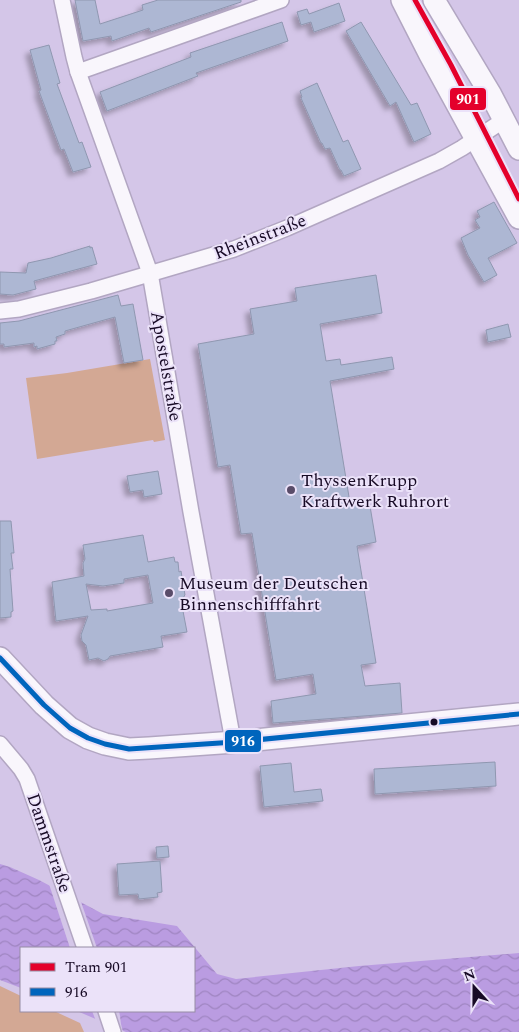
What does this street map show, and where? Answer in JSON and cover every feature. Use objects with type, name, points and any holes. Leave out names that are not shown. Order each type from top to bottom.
[{"type":"street","name":"Apostelstraße","points":[[62,0],[78,72],[150,273],[233,741]]},
{"type":"street","points":[[78,72],[282,0]]},
{"type":"street","points":[[402,0],[519,218]]},
{"type":"street","points":[[434,0],[491,95],[519,149]]},
{"type":"street","name":"Rheinstraße","points":[[0,311],[19,309],[91,291],[234,249],[439,160],[504,120]]},
{"type":"street","points":[[0,658],[44,705],[70,728],[88,738],[129,749],[350,731],[519,714]]},
{"type":"street","name":"Dammstraße","points":[[0,744],[27,779],[85,947]]},
{"type":"street","points":[[106,1012],[113,1032]]},
{"type":"shaded area","points":[[150,359],[165,440],[154,442],[153,440],[37,459],[26,378]]},
{"type":"shaded area","points":[[0,986],[20,996],[20,1012],[56,1012],[80,1023],[84,1032],[0,1032]]},
{"type":"water","points":[[0,864],[39,880],[103,914],[177,926],[194,947],[20,947],[20,988],[0,980]]},
{"type":"water","points":[[195,948],[217,974],[236,979],[359,966],[519,953],[519,1032],[126,1032],[79,1012],[195,1012]]},
{"type":"pier","points":[[48,881],[80,899],[97,947],[70,947]]},
{"type":"pier","points":[[92,1012],[119,1012],[123,1032],[120,1032],[96,1021]]},
{"type":"building","points":[[75,0],[95,0],[100,24],[143,10],[142,5],[158,0],[241,0],[241,2],[151,32],[149,28],[112,41],[111,36],[83,41]]},
{"type":"building","points":[[339,3],[345,21],[314,32],[311,22],[301,25],[297,12],[307,9],[309,14]]},
{"type":"building","points":[[282,22],[288,41],[196,73],[198,76],[107,111],[100,92],[191,57],[190,53]]},
{"type":"building","points":[[361,22],[411,105],[417,103],[431,134],[414,142],[396,102],[390,106],[346,31]]},
{"type":"building","points":[[49,45],[60,83],[57,84],[79,143],[82,142],[91,167],[73,172],[64,149],[61,150],[39,91],[41,90],[30,50]]},
{"type":"building","points":[[317,83],[343,142],[348,140],[361,169],[344,176],[330,148],[325,149],[321,143],[301,98],[300,91]]},
{"type":"building","points":[[494,202],[517,243],[488,258],[497,275],[484,282],[468,255],[461,238],[480,228],[475,220],[480,217],[477,211]]},
{"type":"building","points":[[90,246],[90,248],[92,247],[97,264],[34,281],[36,289],[13,295],[0,294],[0,272],[26,273],[28,263]]},
{"type":"building","name":"ThyssenKrupp Kraftwerk Ruhrort","points":[[376,275],[382,313],[320,324],[326,361],[340,359],[341,365],[392,357],[394,369],[330,381],[350,503],[369,500],[376,542],[357,546],[376,663],[361,665],[365,686],[400,683],[402,713],[273,723],[271,701],[316,694],[313,674],[276,680],[252,533],[241,534],[230,465],[218,467],[198,344],[254,334],[250,309],[297,301],[295,288]]},
{"type":"building","points":[[118,295],[121,306],[133,304],[143,360],[124,363],[115,317],[65,331],[65,334],[56,337],[57,341],[55,341],[55,344],[37,349],[37,346],[34,347],[34,343],[4,347],[4,344],[0,344],[0,323],[19,321]]},
{"type":"building","points":[[508,324],[511,337],[488,342],[486,330]]},
{"type":"building","points":[[158,471],[162,494],[144,497],[143,490],[130,492],[127,476]]},
{"type":"building","points":[[0,521],[11,521],[14,553],[11,553],[13,569],[10,569],[13,611],[11,612],[11,617],[0,618]]},
{"type":"building","points":[[143,535],[148,562],[174,557],[175,562],[178,562],[179,572],[181,571],[185,595],[185,606],[182,606],[187,632],[161,636],[163,647],[110,656],[104,661],[98,658],[89,660],[86,645],[82,641],[81,635],[88,616],[56,621],[52,582],[84,576],[83,563],[85,559],[83,545]],"holes":[[[148,575],[153,603],[107,611],[107,609],[91,610],[86,584],[103,586],[124,583],[124,579]]]},
{"type":"building","points":[[495,762],[496,786],[375,794],[374,769]]},
{"type":"building","points":[[291,763],[294,792],[321,789],[323,801],[264,807],[260,766]]},
{"type":"building","points":[[168,846],[169,857],[157,858],[156,847]]},
{"type":"building","points":[[160,861],[162,892],[157,893],[158,897],[139,899],[138,894],[119,895],[117,864]]},
{"type":"tram line","name":"901","points":[[415,0],[451,65],[519,199]]},
{"type":"transit line","name":"916","points":[[0,658],[44,705],[70,728],[88,738],[129,749],[235,742],[519,714]]},
{"type":"place","name":"ThyssenKrupp Kraftwerk Ruhrort","points":[[291,490]]},
{"type":"place","name":"Museum der Deutschen Binnenschifffahrt","points":[[169,593]]}]
